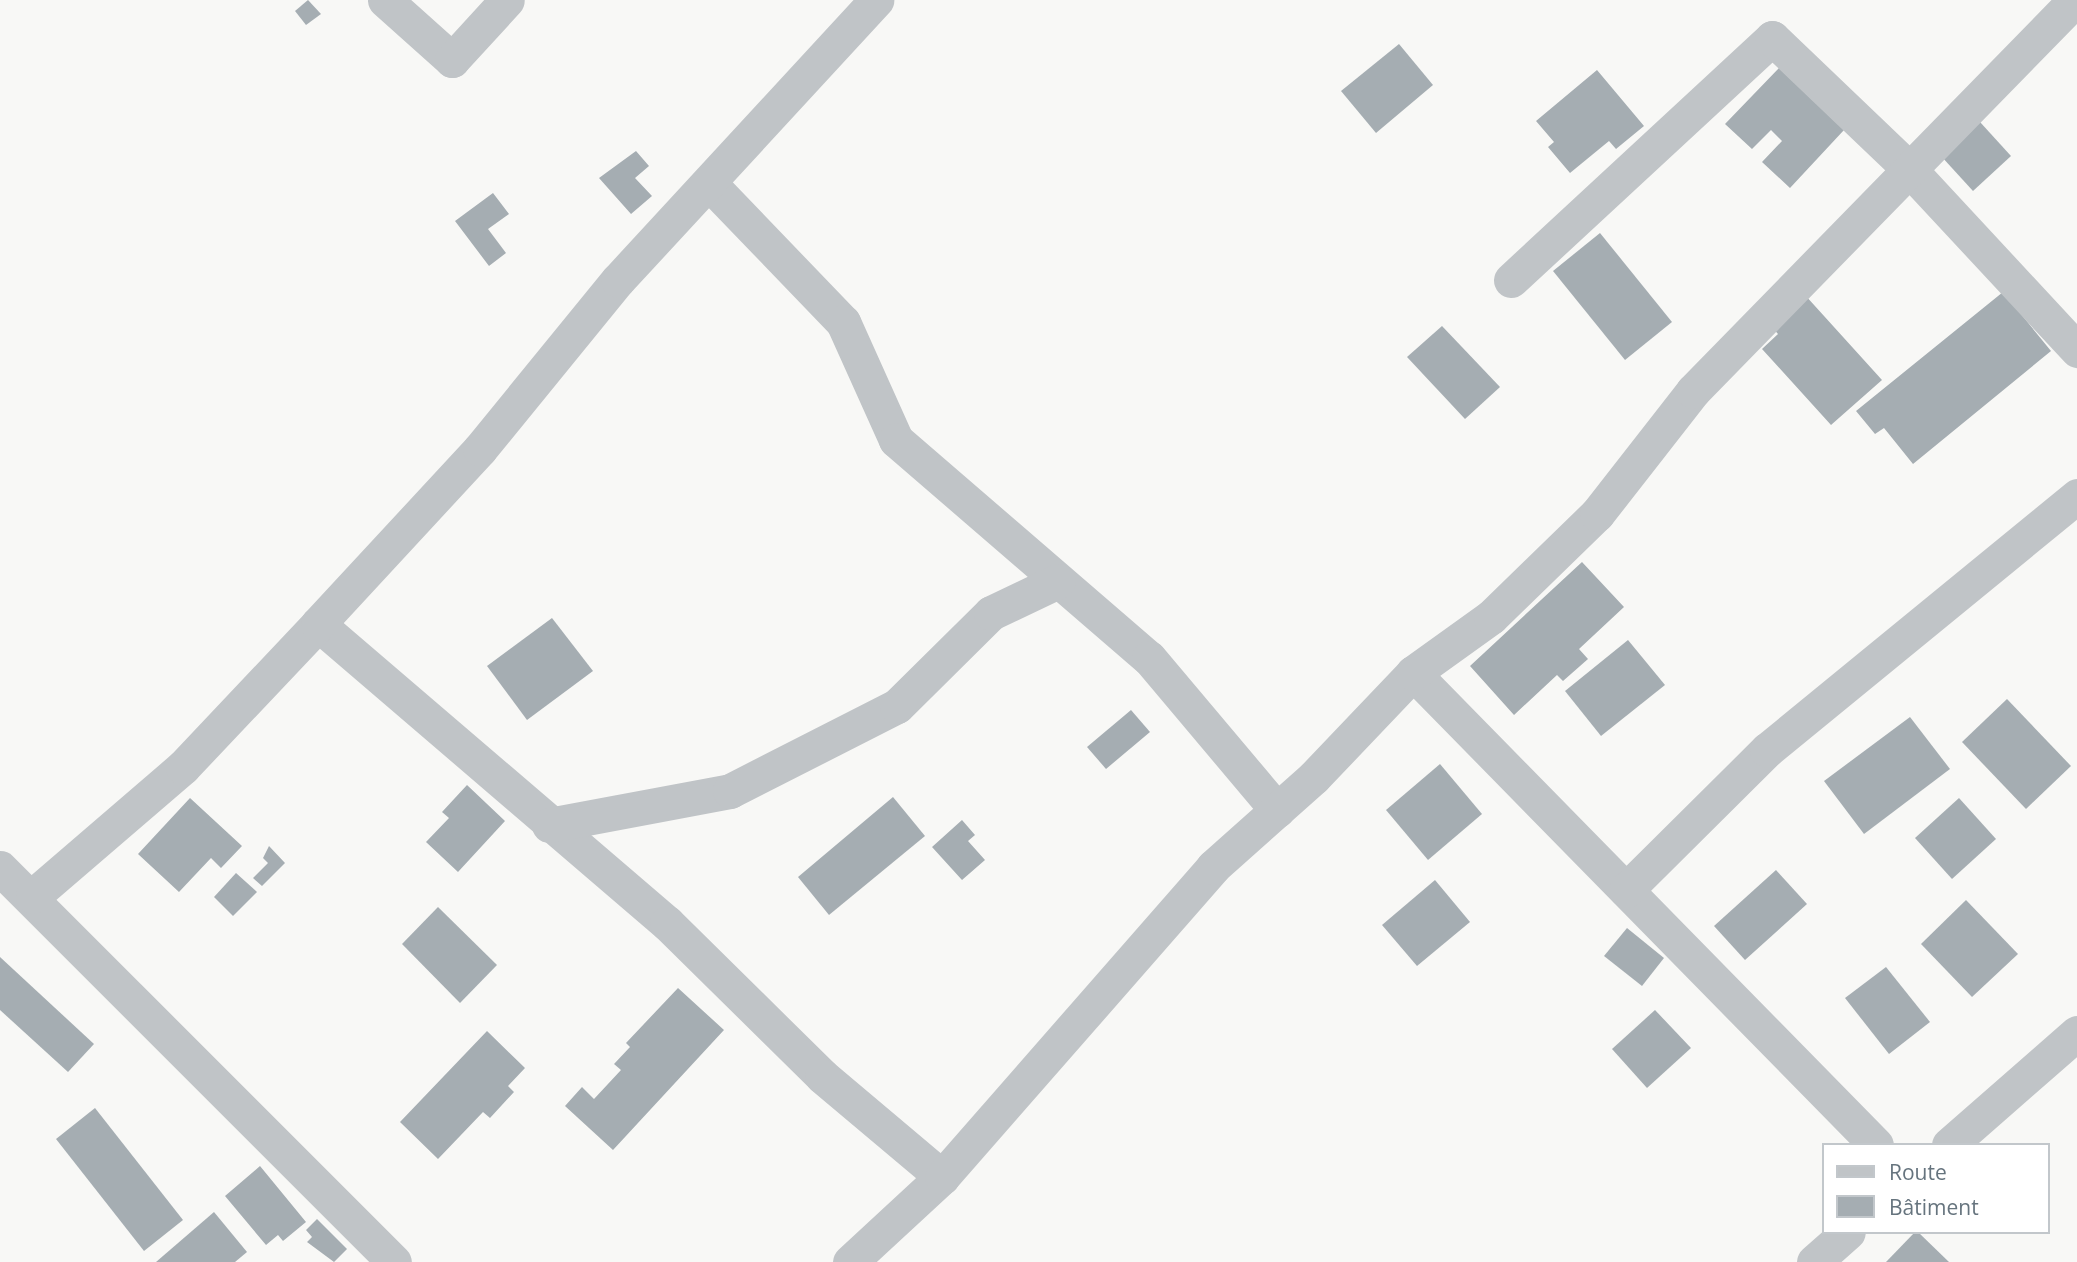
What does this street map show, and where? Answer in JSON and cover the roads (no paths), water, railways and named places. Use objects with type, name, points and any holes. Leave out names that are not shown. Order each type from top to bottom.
[{"type":"street","points":[[385,0],[452,61],[507,0]]},
{"type":"street","points":[[33,896],[183,767],[318,624],[480,449],[618,280],[710,184],[876,0]]},
{"type":"street","points":[[850,1262],[942,1177],[1213,867],[1277,810],[1413,673],[1491,617],[1597,513],[1693,391],[2075,0]]},
{"type":"street","points":[[1511,280],[1772,38],[1910,170],[2077,350]]},
{"type":"street","points":[[710,184],[843,322],[896,440],[1149,659],[1277,810]]},
{"type":"street","points":[[1626,890],[1767,750],[2077,496]]},
{"type":"street","points":[[549,825],[730,791],[897,706],[991,613],[1058,581]]},
{"type":"street","points":[[318,624],[549,825],[667,923],[822,1076],[942,1177]]},
{"type":"street","points":[[1413,673],[1874,1143]]},
{"type":"street","points":[[0,868],[33,896],[394,1262]]},
{"type":"street","points":[[1952,1143],[2071,1048]]},
{"type":"street","points":[[1814,1262],[1846,1234]]}]
